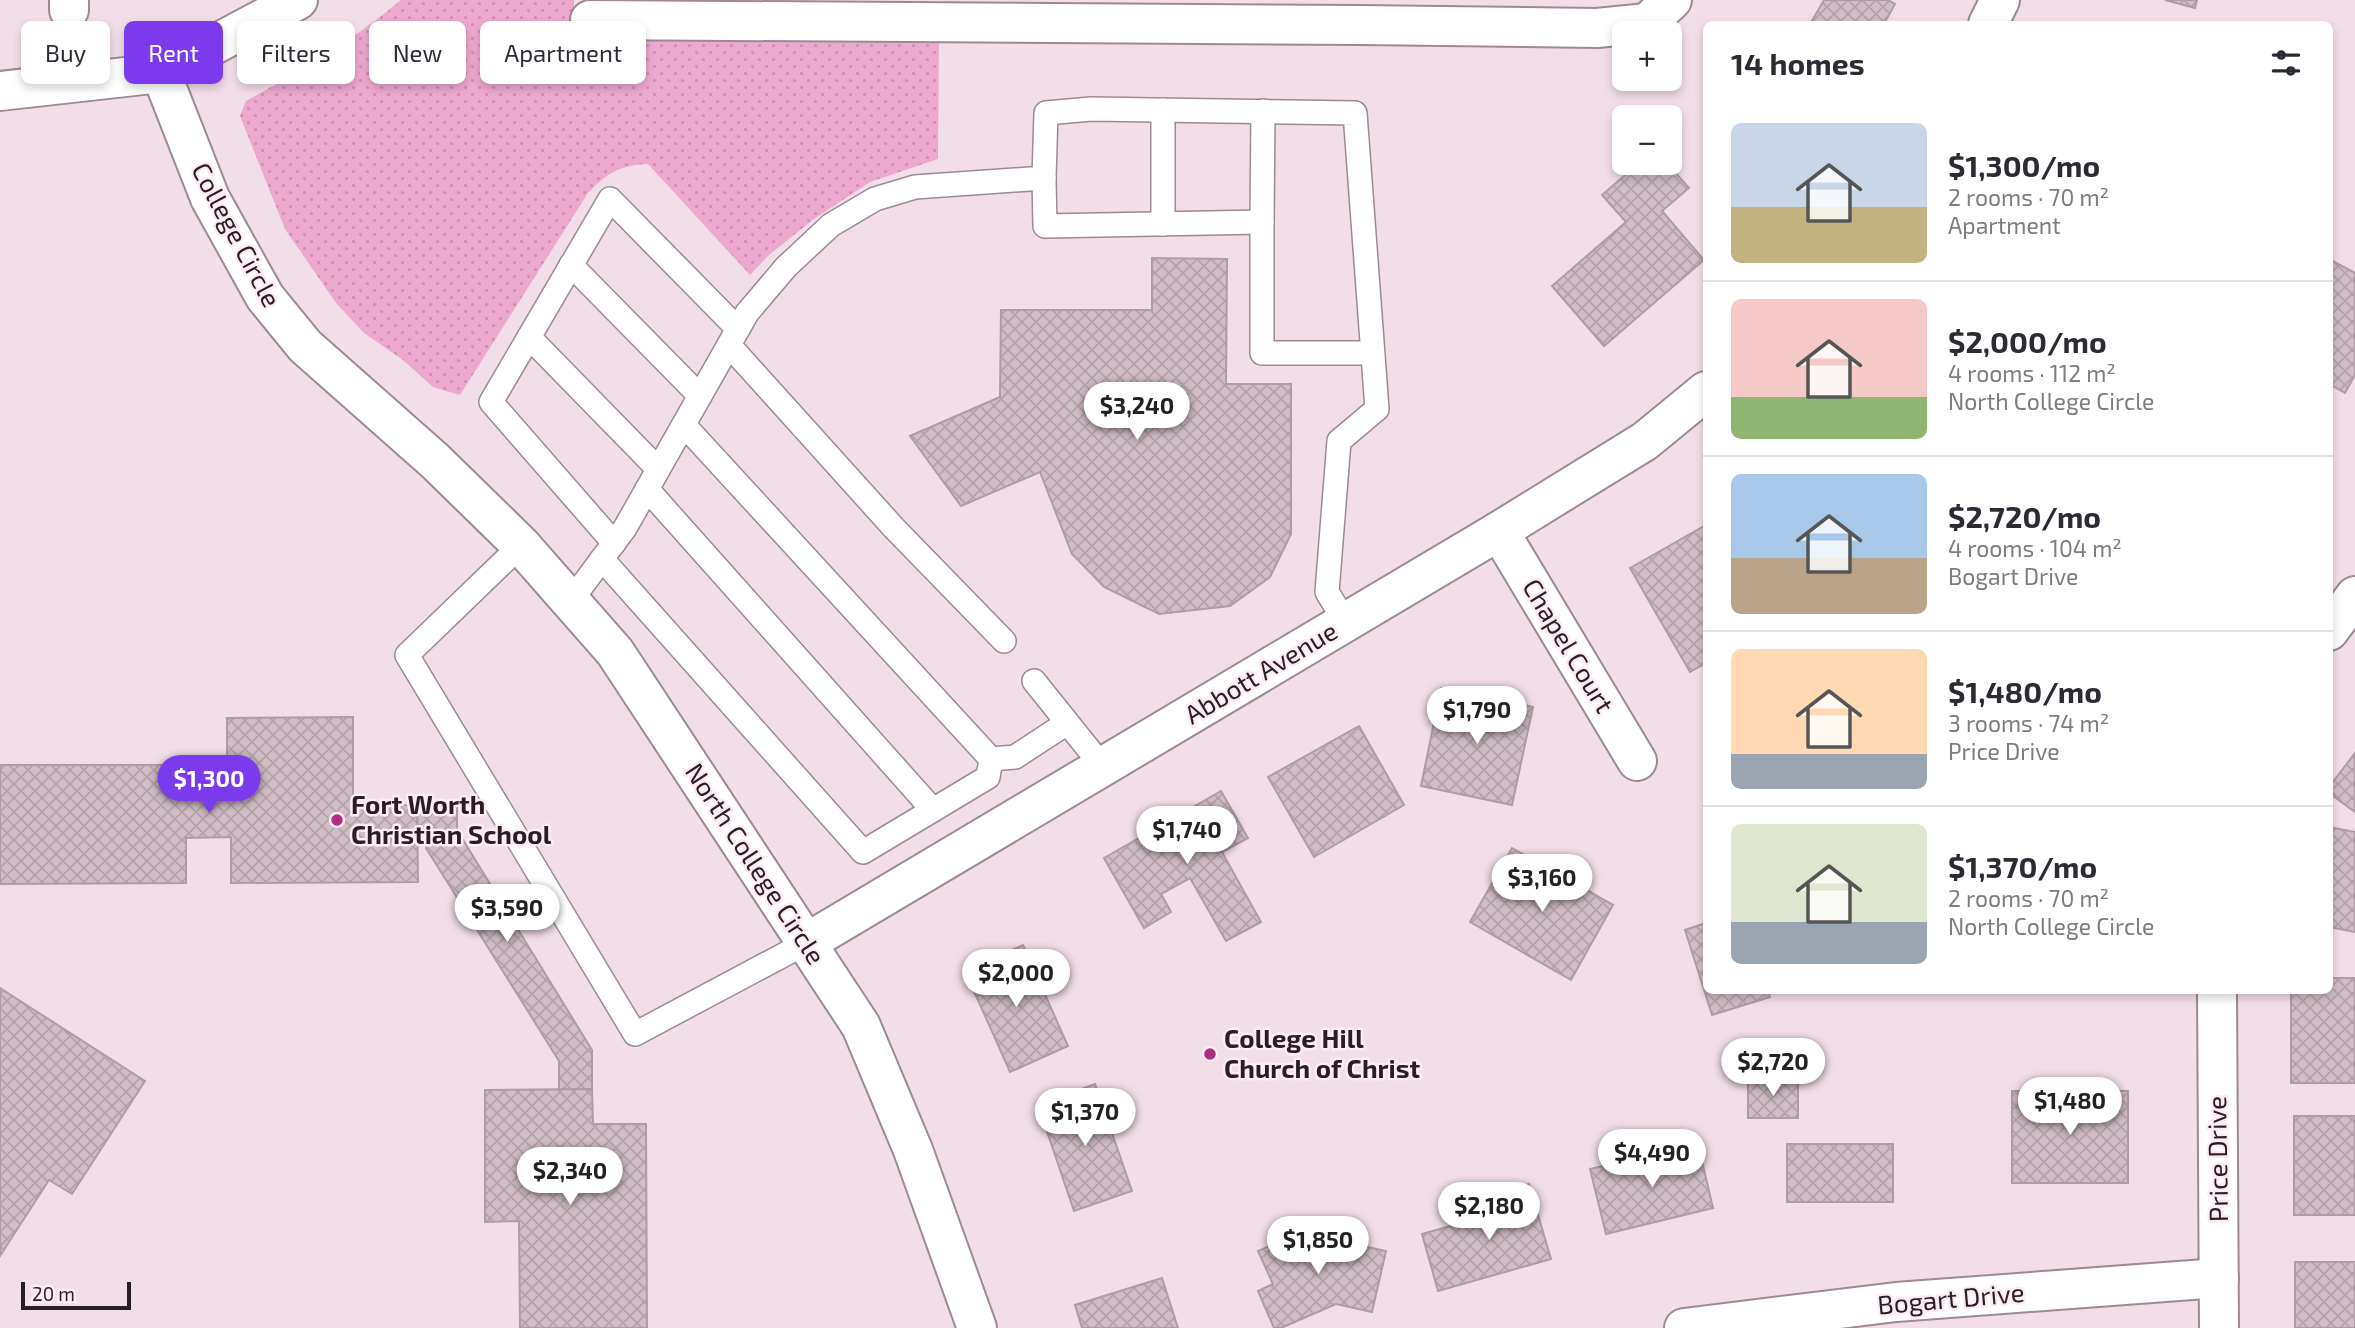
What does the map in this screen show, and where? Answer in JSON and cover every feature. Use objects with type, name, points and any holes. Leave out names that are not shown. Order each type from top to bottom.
[{"type":"street","points":[[223,40],[298,0]]},
{"type":"street","points":[[590,20],[786,11],[1358,12],[1597,28],[1647,23],[1672,0]]},
{"type":"street","points":[[1990,21],[2000,0]]},
{"type":"street","points":[[0,91],[124,77]]},
{"type":"street","name":"College Circle","points":[[165,84],[210,198],[265,297],[305,346],[435,461]]},
{"type":"street","name":"Abbott Avenue","points":[[806,943],[1499,531],[1645,441],[1703,393]]},
{"type":"street","name":"North College Circle","points":[[435,461],[521,545],[615,652],[861,1026],[913,1150],[977,1328]]},
{"type":"street","name":"Chapel Court","points":[[1499,531],[1637,761]]},
{"type":"street","points":[[2333,626],[2355,596]]},
{"type":"street","name":"Price Drive","points":[[2217,994],[2219,1328]]},
{"type":"street","name":"Bogart Drive","points":[[1684,1328],[1896,1302],[2220,1278]]},
{"type":"lane","points":[[1262,222],[1045,226],[1046,113],[1091,109],[1355,113],[1377,410],[1339,441],[1327,592],[1346,623]]},
{"type":"lane","points":[[1163,110],[1163,224]]},
{"type":"lane","points":[[1263,111],[1262,353],[1373,353]]},
{"type":"lane","points":[[570,602],[625,528],[747,313],[786,267],[831,225],[875,199],[915,187],[1044,177]]},
{"type":"lane","points":[[991,760],[988,777],[863,852],[608,551],[491,402],[610,199],[733,337],[894,528],[1004,641]]},
{"type":"lane","points":[[571,265],[700,396]]},
{"type":"lane","points":[[529,337],[933,810]]},
{"type":"lane","points":[[684,425],[991,760]]},
{"type":"lane","points":[[521,545],[407,655],[635,1034],[806,943]]},
{"type":"lane","points":[[1034,681],[1103,767]]},
{"type":"lane","points":[[991,760],[1015,757],[1067,723]]},
{"type":"shaded area","points":[[401,0],[574,0],[574,21],[480,21],[480,84],[646,84],[646,39],[939,40],[938,159],[870,182],[814,219],[769,255],[750,275],[648,164],[615,171],[588,193],[460,395],[433,387],[403,360],[364,333],[336,303],[285,229],[240,116],[246,101],[276,84],[355,84],[355,35],[369,25],[369,84],[466,84],[466,21],[374,21]]},
{"type":"building","points":[[1824,0],[1888,0],[1895,4],[1886,21],[1812,21]]},
{"type":"building","points":[[2165,0],[2197,0],[2195,8]]},
{"type":"building","points":[[1625,175],[1678,175],[1689,188],[1662,211],[1703,261],[1604,346],[1552,286],[1626,222],[1602,195]]},
{"type":"building","points":[[1152,258],[1227,259],[1226,384],[1291,384],[1291,534],[1270,577],[1230,606],[1159,614],[1104,587],[1072,554],[1040,472],[961,506],[910,436],[1000,397],[1001,310],[1152,310]]},
{"type":"building","points":[[2333,261],[2355,273],[2355,375],[2345,393],[2333,386]]},
{"type":"building","points":[[1703,527],[1703,665],[1690,672],[1630,568]]},
{"type":"building","points":[[1441,688],[1533,707],[1512,805],[1421,786]]},
{"type":"building","points":[[353,717],[353,806],[417,805],[418,882],[231,883],[231,837],[186,838],[186,883],[0,884],[0,765],[227,765],[227,718]]},
{"type":"building","points":[[1359,726],[1404,805],[1314,857],[1268,777]]},
{"type":"building","points":[[2355,753],[2355,812],[2333,796],[2333,782]]},
{"type":"building","points":[[1221,791],[1248,838],[1222,852],[1261,922],[1226,941],[1190,878],[1161,894],[1171,912],[1144,928],[1104,858]]},
{"type":"building","points":[[417,805],[457,805],[457,830],[592,1050],[592,1089],[559,1090],[559,1061],[426,848],[426,834],[418,834]]},
{"type":"building","points":[[2333,828],[2355,832],[2355,932],[2333,928]]},
{"type":"building","points":[[1512,848],[1613,905],[1571,980],[1470,922]]},
{"type":"building","points":[[1703,924],[1703,987],[1685,930]]},
{"type":"building","points":[[1023,945],[1068,1046],[1010,1072],[965,971]]},
{"type":"building","points":[[2333,978],[2355,978],[2355,1083],[2291,1083],[2291,994],[2333,994]]},
{"type":"building","points":[[0,988],[145,1081],[72,1194],[49,1180],[0,1256]]},
{"type":"building","points":[[1705,994],[1769,994],[1770,997],[1712,1015]]},
{"type":"building","points":[[1748,1077],[1798,1077],[1798,1118],[1748,1118]]},
{"type":"building","points":[[1095,1084],[1132,1191],[1074,1211],[1038,1105]]},
{"type":"building","points":[[592,1089],[593,1124],[646,1124],[647,1328],[520,1328],[519,1221],[485,1222],[485,1090]]},
{"type":"building","points":[[2012,1091],[2128,1091],[2128,1183],[2012,1183]]},
{"type":"building","points":[[2294,1116],[2355,1116],[2355,1215],[2294,1215]]},
{"type":"building","points":[[1698,1144],[1713,1208],[1606,1234],[1590,1169]]},
{"type":"building","points":[[1787,1144],[1893,1144],[1893,1202],[1787,1202]]},
{"type":"building","points":[[1529,1184],[1551,1259],[1438,1291],[1422,1234],[1497,1213],[1492,1194]]},
{"type":"building","points":[[1320,1224],[1327,1238],[1386,1251],[1372,1312],[1336,1304],[1281,1328],[1274,1328],[1258,1291],[1273,1284],[1258,1251]]},
{"type":"building","points":[[2295,1262],[2355,1262],[2355,1328],[2295,1328]]},
{"type":"building","points":[[1162,1278],[1178,1328],[1082,1328],[1075,1305]]},
{"type":"place","name":"Fort Worth Christian School","points":[[337,820]]},
{"type":"place","name":"College Hill Church of Christ","points":[[1210,1054]]}]
